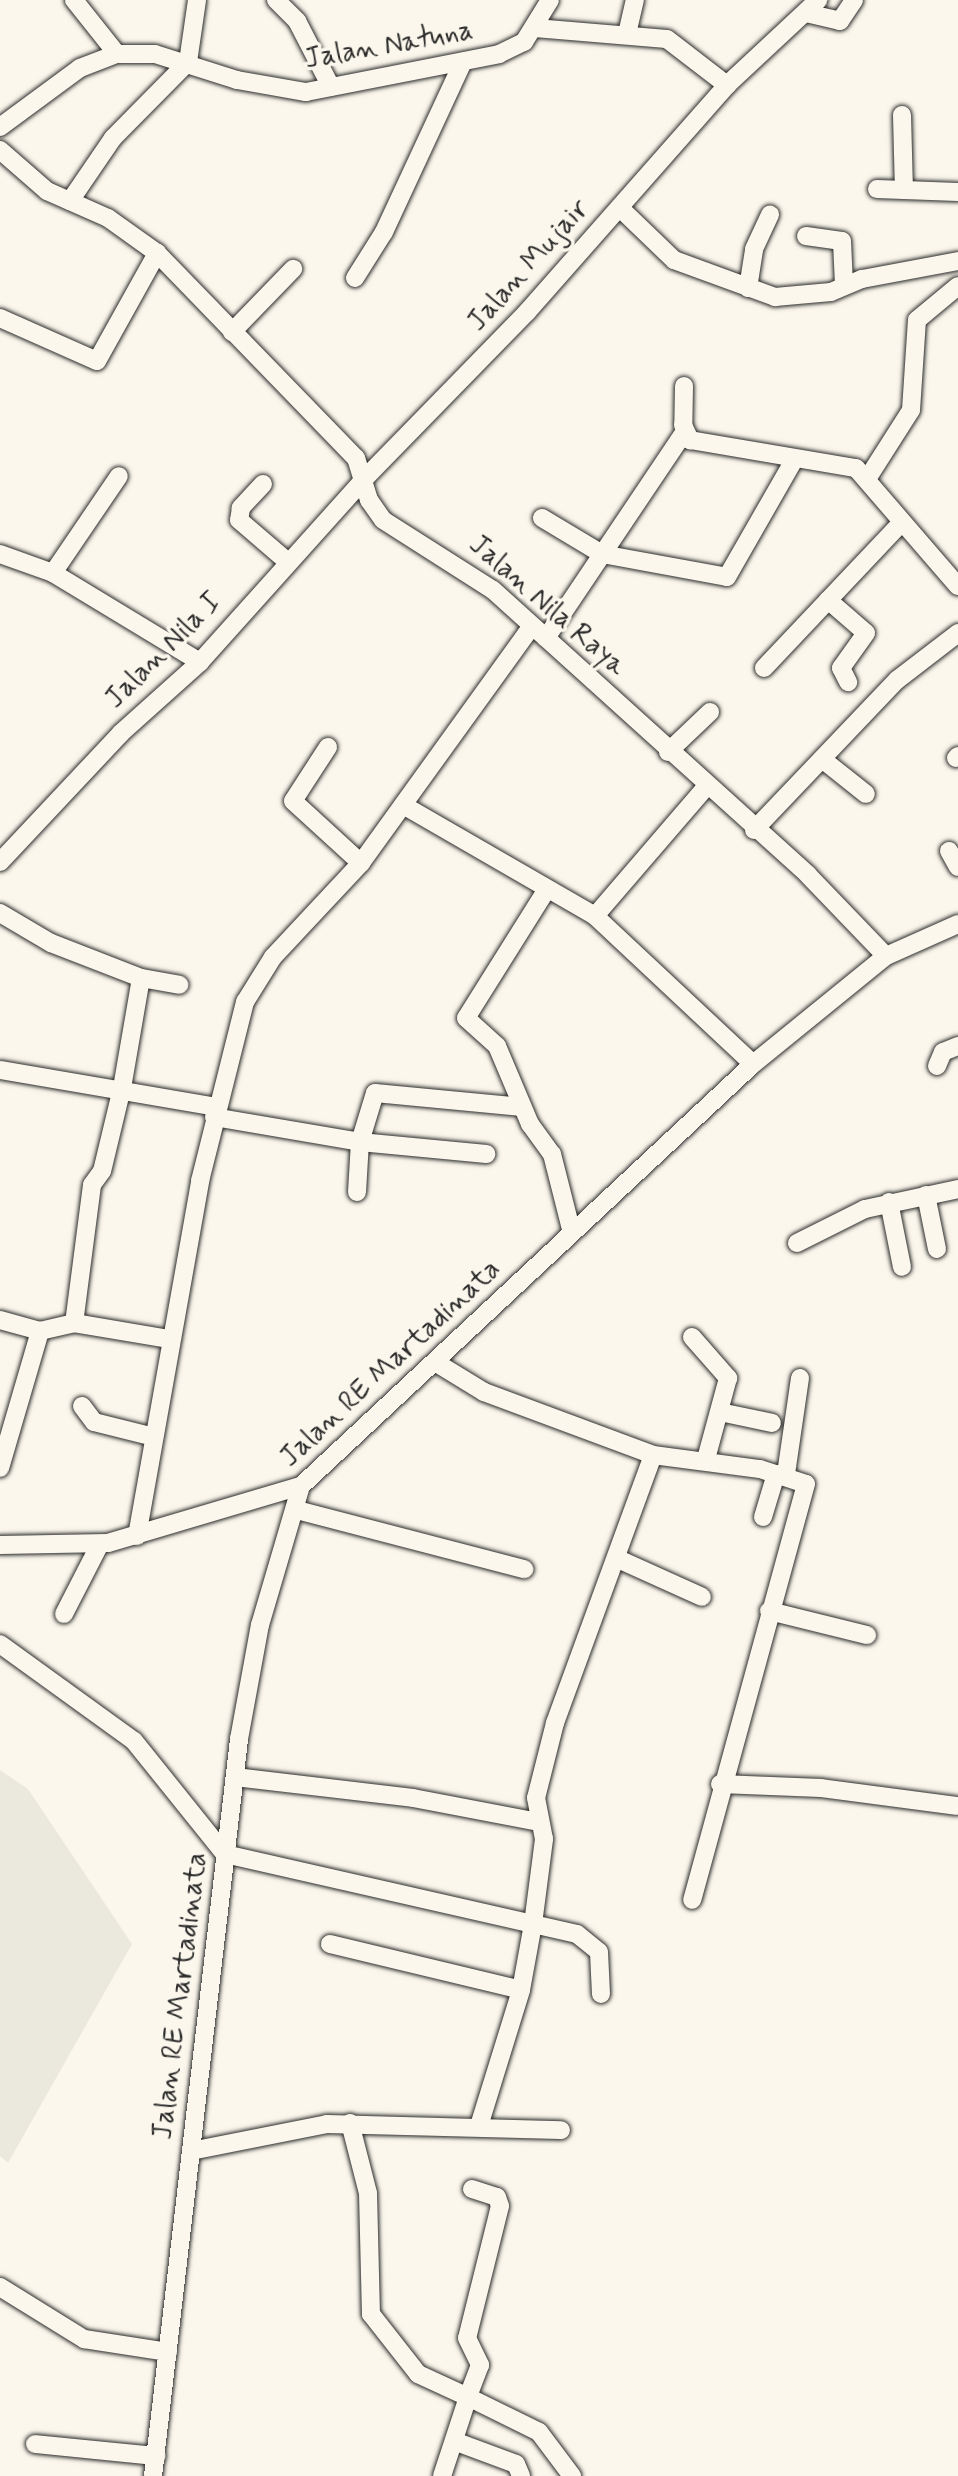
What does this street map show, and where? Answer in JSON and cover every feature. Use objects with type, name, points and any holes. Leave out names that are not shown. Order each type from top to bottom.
[{"type":"street","points":[[74,0],[117,54]]},
{"type":"street","points":[[70,201],[113,138],[188,62],[197,0]]},
{"type":"street","points":[[276,0],[297,21],[331,87]]},
{"type":"street","name":"Jalan Natuna","points":[[0,127],[80,68],[117,54],[188,62],[274,89],[331,87],[463,62],[512,48],[535,28],[550,0]]},
{"type":"street","points":[[627,34],[635,0]]},
{"type":"street","points":[[812,6],[840,21],[854,0]]},
{"type":"street","name":"Jalan Mujair","points":[[366,477],[620,208],[727,85],[812,6]]},
{"type":"street","points":[[535,28],[627,34],[679,44],[727,85]]},
{"type":"street","points":[[355,278],[384,232],[463,62]]},
{"type":"street","points":[[902,115],[904,190]]},
{"type":"street","name":"Jalan Nila Raya","points":[[0,150],[33,181],[157,253],[341,441],[366,477],[369,500],[383,520],[456,562],[539,632],[886,956]]},
{"type":"street","points":[[877,189],[958,192]]},
{"type":"street","points":[[620,208],[674,260],[748,288],[804,297],[844,285],[958,261]]},
{"type":"street","points":[[748,288],[754,249],[770,215]]},
{"type":"street","points":[[806,236],[842,241],[844,285]]},
{"type":"street","points":[[0,318],[97,361],[157,253]]},
{"type":"street","points":[[232,332],[293,269]]},
{"type":"street","points":[[869,476],[911,410],[917,320],[958,286]]},
{"type":"street","points":[[137,1536],[201,1176],[245,1002],[281,949],[361,863],[403,805],[602,554],[684,433],[684,386]]},
{"type":"street","points":[[684,433],[704,447],[856,468],[869,476],[901,523],[958,586]]},
{"type":"street","points":[[542,518],[602,554],[730,576],[794,460]]},
{"type":"street","points":[[48,572],[119,476]]},
{"type":"street","name":"Jalan Nila I","points":[[0,862],[125,729],[200,662],[366,477]]},
{"type":"street","points":[[263,484],[241,508],[239,520],[288,562]]},
{"type":"street","points":[[764,668],[901,523]]},
{"type":"street","points":[[0,554],[48,572],[200,662]]},
{"type":"street","points":[[828,600],[866,633],[842,665],[848,682]]},
{"type":"street","points":[[754,830],[897,680],[958,633]]},
{"type":"street","points":[[668,752],[710,712]]},
{"type":"street","points":[[328,747],[293,801],[361,863]]},
{"type":"street","points":[[822,759],[866,794]]},
{"type":"street","points":[[595,916],[705,788]]},
{"type":"street","points":[[403,805],[595,916],[753,1064]]},
{"type":"street","points":[[547,889],[466,1016],[497,1046],[516,1106],[557,1166],[566,1238]]},
{"type":"street","points":[[0,913],[51,943],[141,978],[179,985]]},
{"type":"street","name":"Jalan RE Martadinata","points":[[153,2476],[235,1777],[260,1625],[297,1510],[301,1486],[753,1064],[886,956],[958,924]]},
{"type":"street","points":[[74,1323],[92,1185],[104,1162],[122,1088],[141,978]]},
{"type":"street","points":[[937,1066],[943,1052],[958,1046]]},
{"type":"street","points":[[0,1070],[122,1088],[215,1112],[360,1142],[486,1154]]},
{"type":"street","points":[[357,1192],[360,1142],[375,1093],[516,1106]]},
{"type":"street","points":[[797,1243],[889,1202],[958,1189]]},
{"type":"street","points":[[926,1195],[937,1249]]},
{"type":"street","points":[[889,1202],[902,1267]]},
{"type":"street","points":[[0,1320],[38,1341]]},
{"type":"street","points":[[0,1468],[38,1341],[74,1323],[168,1354]]},
{"type":"street","points":[[692,1337],[728,1375],[706,1459]]},
{"type":"street","points":[[435,1362],[484,1392],[653,1455],[706,1459],[805,1481],[806,1489],[720,1784],[692,1900]]},
{"type":"street","points":[[763,1517],[781,1474],[800,1378]]},
{"type":"street","points":[[82,1406],[94,1422],[154,1437]]},
{"type":"street","points":[[720,1412],[772,1423]]},
{"type":"street","points":[[479,2126],[521,1990],[544,1839],[536,1798],[555,1723],[618,1559],[653,1455]]},
{"type":"street","points":[[0,1545],[100,1544],[137,1536],[273,1489],[301,1486]]},
{"type":"street","points":[[297,1510],[524,1569]]},
{"type":"street","points":[[64,1614],[100,1544]]},
{"type":"street","points":[[618,1559],[702,1597]]},
{"type":"street","points":[[769,1611],[867,1635]]},
{"type":"street","points":[[0,1644],[134,1741],[225,1854],[577,1934],[596,1946],[601,1994]]},
{"type":"street","points":[[235,1777],[413,1798],[539,1822]]},
{"type":"street","points":[[720,1784],[890,1794],[957,1806]]},
{"type":"street","points":[[330,1944],[521,1990]]},
{"type":"street","points":[[350,2123],[368,2193],[371,2314],[418,2374],[539,2432],[572,2476]]},
{"type":"street","points":[[191,2151],[350,2123],[561,2130]]},
{"type":"street","points":[[442,2476],[480,2365],[467,2338],[500,2206],[497,2197],[472,2189]]},
{"type":"street","points":[[0,2287],[84,2339],[168,2352]]},
{"type":"street","points":[[454,2441],[516,2464],[521,2476]]},
{"type":"street","points":[[35,2444],[156,2456]]},
{"type":"shaded area","points":[[0,1770],[28,1789],[132,1944],[8,2163],[0,2156]]}]
